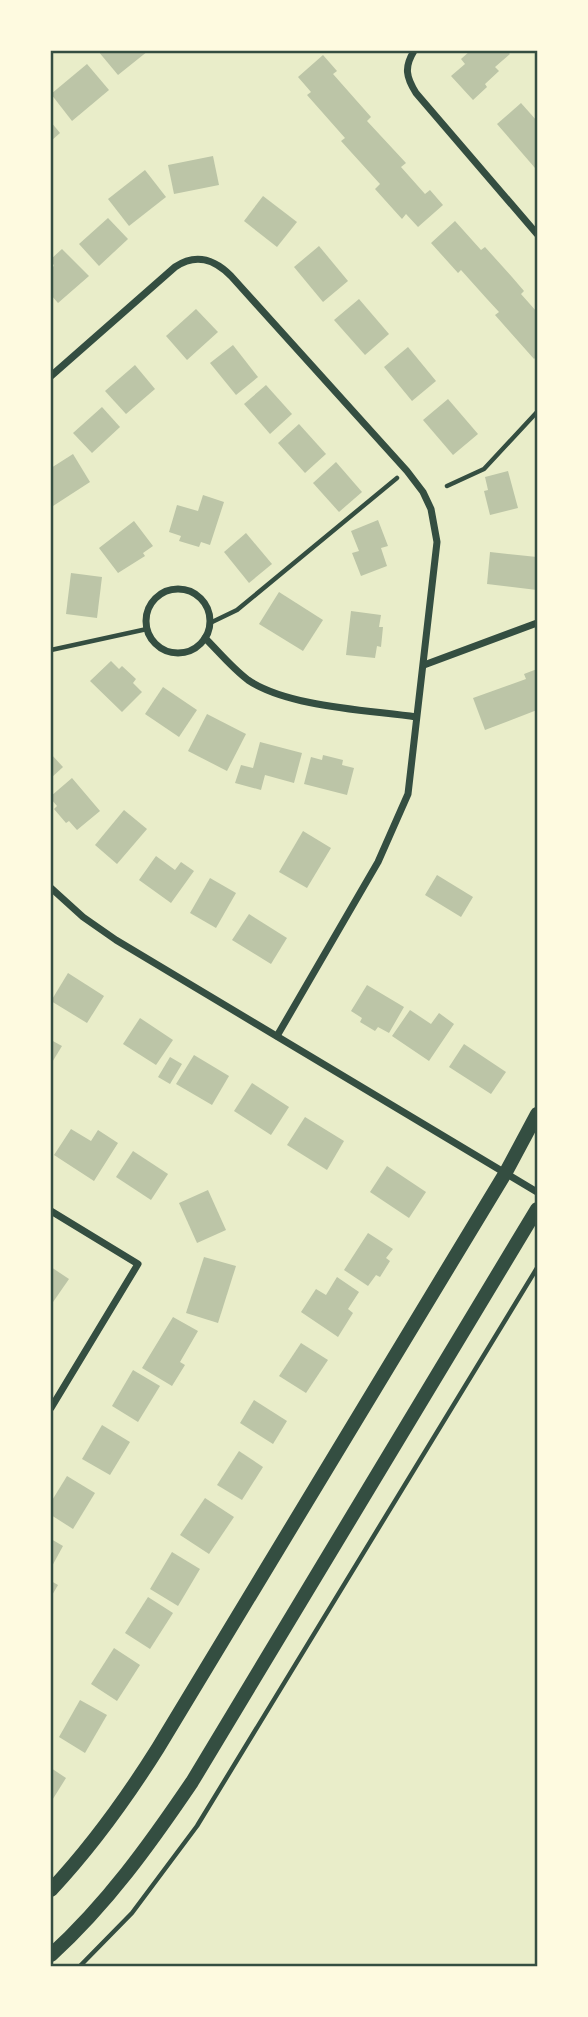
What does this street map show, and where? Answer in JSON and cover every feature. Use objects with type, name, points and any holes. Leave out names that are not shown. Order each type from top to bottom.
[{"type":"main road","points":[[51,1890],[84,1855],[146,1768],[506,1172],[537,1114]]},
{"type":"main road","points":[[51,1955],[76,1932],[116,1887],[192,1782],[537,1209]]},
{"type":"street","points":[[414,51],[408,60],[406,71],[408,81],[416,93],[537,234]]},
{"type":"street","points":[[51,376],[175,267],[184,261],[197,258],[209,260],[220,265],[231,276],[407,471],[423,492],[431,509],[437,542],[408,794],[378,862],[277,1036]]},
{"type":"street","points":[[176,589],[197,595],[209,613],[210,624],[205,638],[193,650],[175,653],[158,646],[147,629],[150,607],[156,598],[176,589]]},
{"type":"street","points":[[424,665],[537,623]]},
{"type":"street","points":[[205,638],[249,680],[267,690],[315,702],[416,717]]},
{"type":"street","points":[[52,893],[116,940],[537,1192]]},
{"type":"street","points":[[51,1211],[138,1264],[51,1408]]},
{"type":"path","points":[[447,486],[484,469],[537,411]]},
{"type":"path","points":[[210,624],[237,610],[407,471]]},
{"type":"path","points":[[51,649],[147,629]]},
{"type":"path","points":[[80,1966],[132,1913],[197,1826],[537,1268]]},
{"type":"building","points":[[98,51],[148,51],[118,75]]},
{"type":"building","points":[[470,51],[507,51],[510,54],[495,67],[499,71],[473,100],[451,76],[465,64],[461,59]]},
{"type":"building","points":[[323,55],[337,71],[333,74],[371,117],[367,121],[406,163],[401,167],[425,194],[430,190],[443,205],[418,227],[406,214],[402,219],[375,189],[380,184],[341,141],[345,138],[307,95],[311,92],[298,77]]},
{"type":"building","points":[[87,64],[109,90],[72,121],[51,94]]},
{"type":"building","points":[[521,103],[537,121],[535,168],[497,124]]},
{"type":"building","points":[[51,122],[60,133],[51,141]]},
{"type":"building","points":[[213,156],[219,185],[174,194],[168,165]]},
{"type":"building","points":[[145,170],[166,197],[129,226],[108,199]]},
{"type":"building","points":[[263,196],[297,222],[277,247],[244,221]]},
{"type":"building","points":[[108,218],[128,239],[99,266],[79,244]]},
{"type":"building","points":[[455,221],[481,250],[485,247],[524,291],[521,294],[537,312],[537,356],[534,359],[495,315],[499,312],[461,270],[458,273],[431,243]]},
{"type":"building","points":[[319,246],[348,281],[323,302],[294,267]]},
{"type":"building","points":[[62,249],[89,276],[58,303],[51,295],[51,268],[54,266],[51,259]]},
{"type":"building","points":[[359,299],[389,334],[365,355],[334,320]]},
{"type":"building","points":[[196,309],[218,332],[187,360],[166,336]]},
{"type":"building","points":[[233,345],[258,377],[236,395],[210,363]]},
{"type":"building","points":[[408,347],[436,381],[412,401],[384,367]]},
{"type":"building","points":[[135,365],[155,389],[126,414],[105,391]]},
{"type":"building","points":[[266,385],[292,414],[270,434],[244,404]]},
{"type":"building","points":[[448,399],[478,434],[453,455],[423,420]]},
{"type":"building","points":[[102,407],[120,427],[92,453],[73,433]]},
{"type":"building","points":[[299,424],[326,454],[305,473],[278,443]]},
{"type":"building","points":[[73,454],[90,482],[53,506],[51,468]]},
{"type":"building","points":[[336,462],[362,492],[339,512],[313,483]]},
{"type":"building","points":[[508,471],[518,508],[490,515],[484,491],[488,490],[485,477]]},
{"type":"building","points":[[203,495],[224,502],[210,545],[201,542],[199,547],[179,541],[181,536],[169,532],[177,505],[198,511]]},
{"type":"building","points":[[378,520],[388,546],[381,548],[387,566],[361,576],[352,553],[359,551],[351,531]]},
{"type":"building","points":[[134,521],[153,546],[143,553],[145,556],[118,573],[99,548]]},
{"type":"building","points":[[246,533],[272,564],[249,583],[224,552]]},
{"type":"building","points":[[490,552],[537,557],[537,590],[487,584]]},
{"type":"building","points":[[71,573],[102,577],[97,618],[66,614]]},
{"type":"building","points":[[279,592],[323,620],[303,651],[259,624]]},
{"type":"building","points":[[351,611],[381,615],[381,647],[377,646],[375,658],[346,655]]},
{"type":"building","points":[[111,661],[119,669],[122,666],[136,679],[133,683],[142,692],[122,712],[90,681]]},
{"type":"building","points":[[537,669],[537,710],[485,730],[473,698],[526,679],[524,674]]},
{"type":"building","points":[[163,687],[197,710],[179,737],[145,714]]},
{"type":"building","points":[[207,714],[246,734],[227,771],[188,751]]},
{"type":"building","points":[[260,742],[302,753],[294,783],[265,775],[261,790],[235,783],[241,765],[253,768]]},
{"type":"building","points":[[51,754],[63,767],[51,778]]},
{"type":"building","points":[[323,755],[343,760],[342,765],[354,768],[347,795],[304,784],[311,757],[322,760]]},
{"type":"building","points":[[72,778],[100,811],[77,830],[69,821],[66,823],[54,809],[57,806],[51,799],[51,796]]},
{"type":"building","points":[[124,810],[147,829],[117,864],[95,845]]},
{"type":"building","points":[[303,831],[331,848],[307,888],[279,872]]},
{"type":"building","points":[[156,856],[175,870],[181,862],[194,871],[171,903],[139,880]]},
{"type":"building","points":[[437,875],[473,897],[461,917],[425,895]]},
{"type":"building","points":[[210,878],[236,893],[216,928],[190,913]]},
{"type":"building","points":[[249,914],[287,938],[271,964],[232,940]]},
{"type":"building","points":[[68,973],[104,996],[87,1023],[51,1001]]},
{"type":"building","points":[[367,985],[404,1007],[389,1033],[378,1027],[375,1031],[360,1022],[362,1018],[351,1011]]},
{"type":"building","points":[[410,1010],[431,1024],[439,1013],[454,1024],[429,1061],[392,1036]]},
{"type":"building","points":[[140,1018],[173,1040],[156,1065],[123,1044]]},
{"type":"building","points":[[51,1040],[62,1046],[51,1064]]},
{"type":"building","points":[[464,1044],[506,1072],[491,1094],[449,1067]]},
{"type":"building","points":[[194,1055],[229,1076],[212,1105],[176,1084]]},
{"type":"building","points":[[170,1057],[182,1064],[170,1084],[158,1077]]},
{"type":"building","points":[[252,1083],[289,1107],[271,1135],[234,1111]]},
{"type":"building","points":[[305,1117],[344,1141],[327,1170],[287,1145]]},
{"type":"building","points":[[71,1129],[91,1141],[98,1130],[118,1143],[94,1181],[54,1155]]},
{"type":"building","points":[[133,1151],[168,1174],[151,1200],[116,1177]]},
{"type":"building","points":[[387,1166],[426,1192],[409,1218],[370,1192]]},
{"type":"building","points":[[208,1190],[226,1230],[197,1243],[179,1203]]},
{"type":"building","points":[[368,1233],[393,1249],[386,1258],[390,1261],[380,1277],[376,1275],[368,1286],[344,1270]]},
{"type":"building","points":[[204,1257],[236,1266],[218,1323],[186,1313]]},
{"type":"building","points":[[51,1267],[69,1279],[51,1305]]},
{"type":"building","points":[[337,1277],[359,1292],[348,1309],[353,1313],[338,1337],[301,1312],[316,1289],[326,1295]]},
{"type":"building","points":[[173,1317],[198,1331],[180,1362],[185,1365],[172,1386],[142,1368]]},
{"type":"building","points":[[301,1343],[328,1360],[306,1393],[279,1376]]},
{"type":"building","points":[[133,1370],[160,1386],[138,1422],[112,1406]]},
{"type":"building","points":[[254,1400],[287,1421],[273,1444],[240,1423]]},
{"type":"building","points":[[102,1425],[130,1442],[110,1475],[82,1459]]},
{"type":"building","points":[[239,1451],[263,1467],[242,1500],[217,1485]]},
{"type":"building","points":[[67,1476],[95,1493],[73,1529],[51,1515],[51,1502]]},
{"type":"building","points":[[205,1498],[234,1517],[209,1554],[180,1535]]},
{"type":"building","points":[[51,1539],[63,1546],[51,1568]]},
{"type":"building","points":[[172,1552],[200,1569],[178,1606],[150,1589]]},
{"type":"building","points":[[51,1581],[58,1585],[51,1597]]},
{"type":"building","points":[[148,1597],[173,1613],[150,1649],[125,1633]]},
{"type":"building","points":[[114,1648],[140,1665],[117,1701],[91,1684]]},
{"type":"building","points":[[80,1700],[107,1715],[85,1753],[59,1737]]},
{"type":"building","points":[[51,1768],[66,1778],[51,1802]]}]
